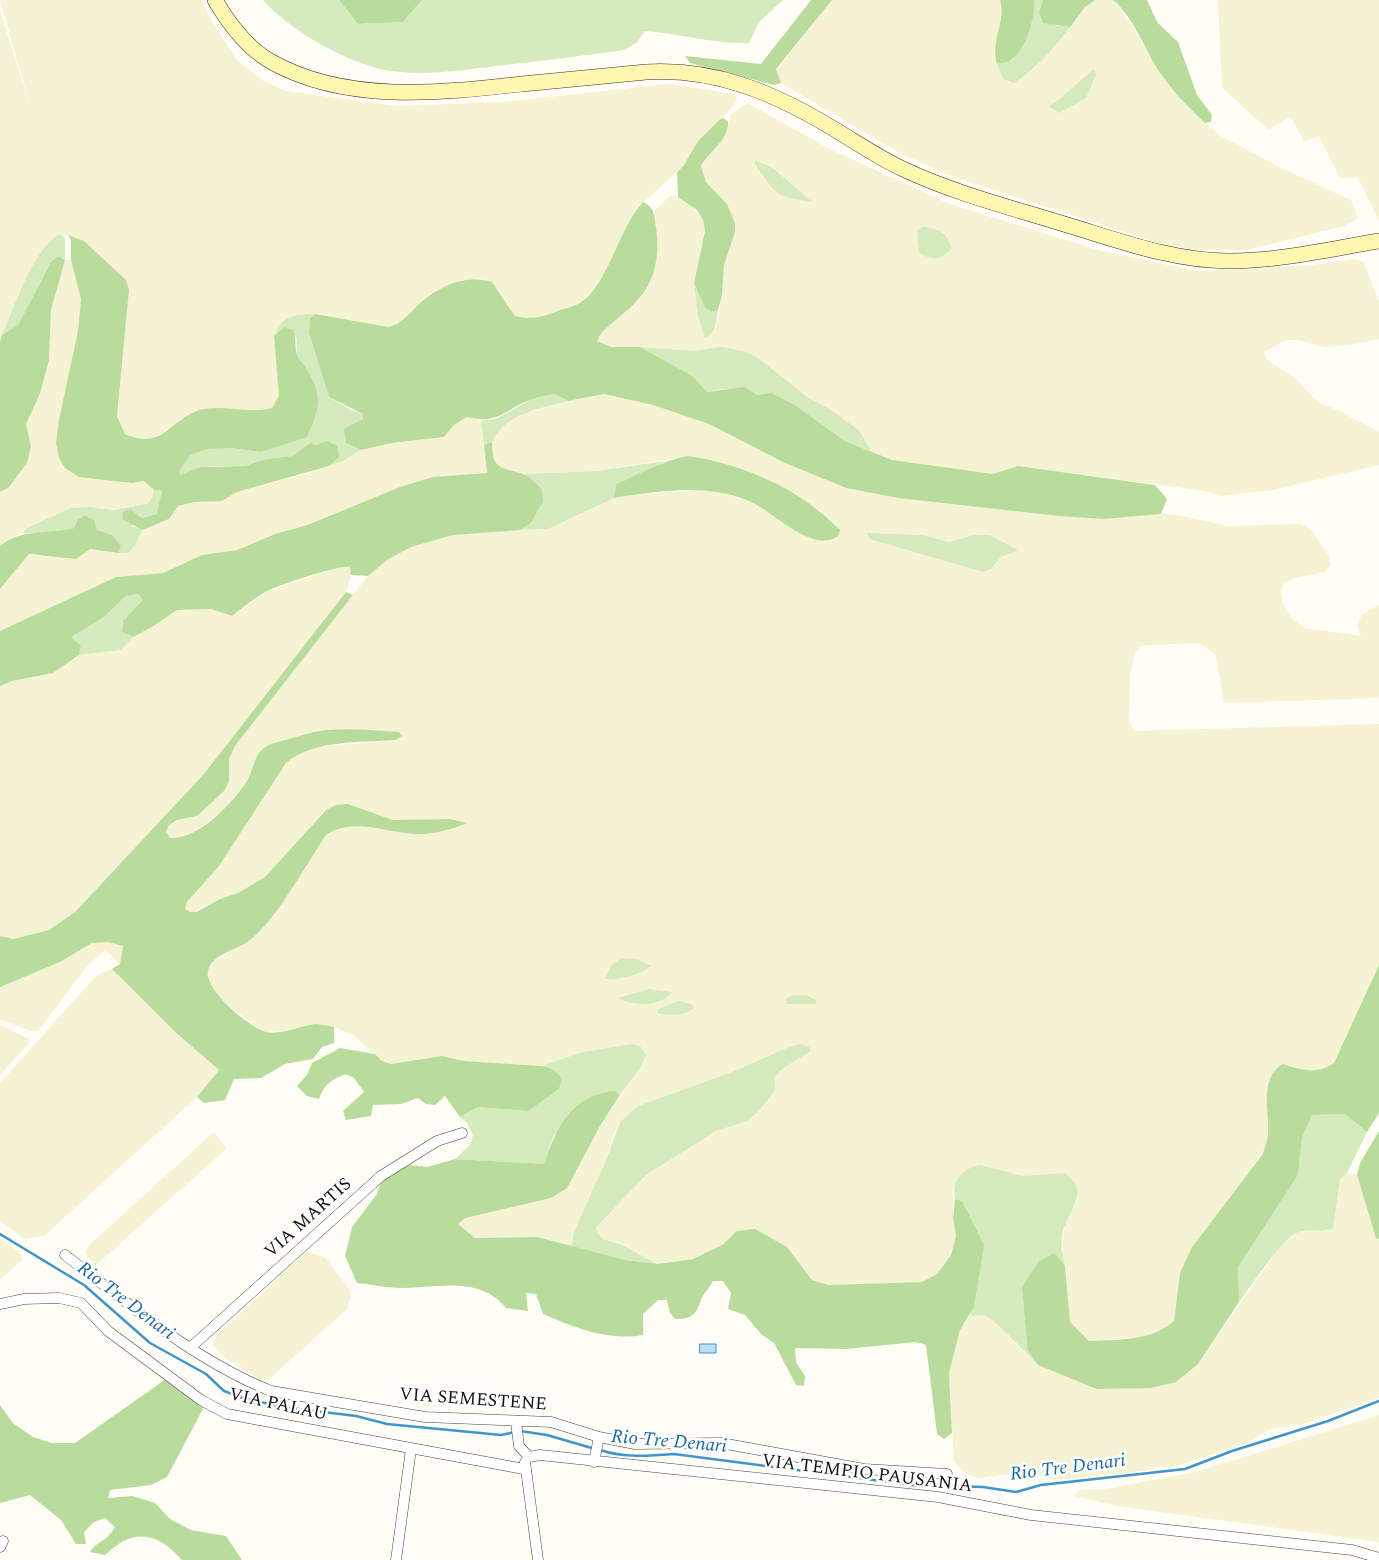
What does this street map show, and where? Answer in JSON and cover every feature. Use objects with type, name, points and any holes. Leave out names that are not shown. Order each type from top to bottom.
[{"type":"main road","points":[[215,0],[235,30],[263,56],[299,74],[348,86],[382,91],[431,92],[654,71],[683,71],[739,82],[774,96],[901,168],[966,195],[1164,254],[1203,260],[1244,261],[1379,241]]},
{"type":"street","name":"VIA MARTIS","points":[[190,1348],[381,1176],[437,1141],[462,1133]]},
{"type":"street","name":"VIA SEMESTENE","points":[[65,1255],[167,1334],[248,1382],[271,1391],[425,1417],[551,1422],[599,1437],[635,1444],[721,1443],[864,1469],[947,1474]]},
{"type":"street","name":"VIA PALAU","points":[[0,1304],[24,1299],[59,1298],[80,1303],[108,1331],[201,1400],[224,1413],[524,1469]]},
{"type":"street","points":[[516,1422],[519,1446],[528,1458],[524,1469],[538,1560]]},
{"type":"street","points":[[594,1462],[599,1437]]},
{"type":"street","points":[[396,1560],[411,1449]]},
{"type":"street","name":"VIA TEMPIO PAUSANIA","points":[[528,1458],[540,1455],[938,1497],[1031,1515],[1352,1550],[1379,1558]]},
{"type":"shaded area","points":[[0,0],[201,0],[213,24],[237,60],[262,80],[285,91],[396,106],[503,102],[669,84],[735,94],[737,100],[723,118],[698,141],[684,165],[636,209],[602,277],[582,301],[549,315],[530,319],[515,316],[500,291],[483,279],[448,283],[427,296],[398,325],[389,327],[315,314],[274,336],[279,396],[272,408],[259,412],[203,409],[154,438],[139,440],[125,434],[117,416],[129,290],[126,280],[68,235],[62,235],[0,342],[0,11],[31,109]]},
{"type":"shaded area","points":[[832,0],[1000,0],[1003,8],[994,50],[1003,79],[1032,71],[1054,48],[1085,7],[1095,0],[1113,0],[1130,22],[1157,68],[1186,106],[1219,135],[1279,167],[1351,200],[1358,218],[1344,226],[1247,250],[1198,250],[1165,245],[953,177],[898,152],[781,83],[776,70]],"holes":[[[1094,70],[1059,113],[1048,106],[1057,101]]]},
{"type":"shaded area","points":[[1218,0],[1379,0],[1379,221],[1358,178],[1340,178],[1319,136],[1304,141],[1290,116],[1269,130],[1222,88]]},
{"type":"shaded area","points":[[749,104],[832,150],[950,204],[1098,250],[1197,271],[1311,265],[1353,259],[1363,261],[1379,301],[1379,339],[1350,345],[1325,347],[1298,340],[1286,340],[1264,352],[1266,359],[1296,379],[1319,403],[1340,411],[1379,432],[1379,465],[1273,490],[1221,496],[1205,491],[1018,466],[993,474],[892,460],[871,451],[860,431],[831,410],[809,398],[757,357],[640,347],[611,347],[597,341],[602,331],[640,300],[657,236],[654,211],[670,196],[678,197],[690,204],[703,220],[705,231],[694,283],[716,328],[722,295],[724,265],[735,232],[735,224],[727,204],[706,182],[701,166],[705,158],[726,134],[731,115],[742,106]]},
{"type":"shaded area","points":[[65,260],[71,260],[81,299],[78,331],[132,483],[144,481],[154,490],[152,498],[147,504],[114,510],[89,507],[27,528],[23,533],[10,538],[0,546],[0,492],[8,488],[31,447],[26,424],[40,394],[49,360],[51,310]]},
{"type":"shaded area","points":[[604,394],[653,405],[709,424],[785,463],[846,488],[898,498],[1103,519],[1155,513],[1177,515],[1228,526],[1300,524],[1311,530],[1329,556],[1331,565],[1325,572],[1294,578],[1284,583],[1281,592],[1283,606],[1292,619],[1304,628],[1361,636],[1357,626],[1362,614],[1379,605],[1379,698],[1224,703],[1216,656],[1206,647],[1197,643],[1140,646],[1135,653],[1130,674],[1129,720],[1134,731],[1379,724],[1379,965],[1334,1063],[1323,1070],[1303,1070],[1283,1064],[1267,1082],[1268,1136],[1263,1154],[1192,1247],[1180,1273],[1174,1321],[1165,1329],[1147,1337],[1089,1341],[1070,1322],[1062,1238],[1065,1225],[1078,1198],[1065,1173],[1022,1176],[980,1165],[953,1190],[953,1218],[956,1236],[951,1255],[937,1274],[922,1282],[828,1285],[812,1280],[787,1247],[755,1230],[737,1231],[722,1245],[693,1259],[659,1264],[620,1244],[603,1239],[598,1234],[596,1227],[606,1214],[646,1175],[716,1131],[747,1121],[782,1069],[811,1051],[801,1045],[789,1047],[732,1072],[638,1106],[620,1122],[612,1137],[606,1160],[574,1232],[571,1248],[537,1237],[475,1238],[457,1224],[465,1218],[501,1209],[576,1172],[600,1126],[639,1070],[629,1044],[579,1053],[542,1066],[463,1061],[442,1056],[391,1064],[382,1061],[353,1035],[334,1027],[316,1024],[295,1029],[266,1032],[251,1023],[216,995],[208,979],[208,970],[216,959],[250,941],[326,835],[334,829],[348,825],[370,827],[466,823],[450,819],[393,820],[348,804],[325,810],[265,877],[238,893],[220,899],[197,912],[190,912],[185,909],[187,902],[219,866],[286,763],[295,755],[316,747],[395,740],[376,730],[254,762],[248,779],[229,806],[196,831],[179,839],[170,838],[166,832],[169,825],[177,820],[197,816],[229,782],[229,759],[235,746],[368,576],[387,560],[411,547],[453,535],[490,531],[548,529],[614,498],[647,493],[710,490],[750,501],[776,517],[840,530],[822,511],[775,484],[687,456],[596,471],[525,474],[509,472],[498,466],[492,453],[492,442],[497,430],[523,414],[568,401]],"holes":[[[868,534],[923,535],[949,542],[973,535],[990,535],[1017,550],[1001,557],[991,569],[983,572],[869,539]],[[649,989],[673,992],[619,998]]]},
{"type":"shaded area","points":[[467,416],[481,421],[487,473],[433,477],[400,487],[306,525],[275,534],[237,550],[202,555],[163,573],[116,577],[0,631],[0,589],[29,554],[37,556],[90,549],[128,553],[135,546],[142,530],[169,519],[178,506],[193,502],[222,501],[237,492],[308,473],[343,461],[361,450],[392,443],[444,437],[454,425]]},
{"type":"shaded area","points":[[344,566],[350,567],[351,575],[346,592],[203,775],[75,912],[49,930],[13,939],[0,936],[0,686],[12,681],[53,673],[79,655],[121,650],[133,637],[177,610],[211,609],[232,616],[268,591]]},
{"type":"shaded area","points":[[108,942],[123,946],[120,964],[105,950],[88,965],[38,1031],[31,1031],[0,1019],[0,987],[60,962],[92,943]]},
{"type":"shaded area","points":[[112,969],[174,1031],[219,1070],[197,1097],[44,1236],[25,1239],[0,1221],[0,1083],[97,975]]},
{"type":"shaded area","points":[[0,1025],[29,1039],[29,1043],[0,1075]]},
{"type":"shaded area","points":[[214,1132],[227,1148],[95,1266],[85,1253],[90,1244]]},
{"type":"shaded area","points":[[1347,1173],[1357,1175],[1376,1238],[1379,1239],[1379,1398],[1300,1425],[1270,1429],[1250,1442],[1170,1468],[1159,1467],[1144,1471],[1056,1480],[1028,1472],[977,1478],[965,1473],[954,1461],[949,1373],[960,1330],[969,1318],[982,1314],[994,1319],[1038,1365],[1198,1364],[1281,1245],[1298,1232],[1327,1231],[1333,1228],[1340,1179]]},
{"type":"shaded area","points":[[0,1238],[22,1255],[21,1261],[0,1280]]},
{"type":"shaded area","points":[[306,1252],[325,1257],[351,1292],[348,1308],[269,1379],[261,1380],[224,1357],[213,1344],[217,1335]]},
{"type":"shaded area","points":[[1379,1415],[1379,1542],[1118,1506],[1074,1496],[1079,1490],[1105,1489],[1196,1472]]},
{"type":"green space","points":[[263,0],[339,0],[358,24],[403,22],[422,0],[783,0],[759,22],[749,43],[723,42],[645,31],[637,42],[624,50],[457,71],[417,73],[390,71],[339,54],[321,45],[288,23]]},
{"type":"green space","points":[[339,0],[422,0],[403,22],[358,24]]},
{"type":"green space","points":[[811,0],[832,0],[776,69],[781,83],[774,85],[690,63],[685,56],[761,64]]},
{"type":"green space","points":[[1000,0],[1034,0],[1034,7],[1029,32],[1022,47],[1011,60],[997,64],[995,55],[1002,15]]},
{"type":"green space","points":[[1034,0],[1043,0],[1039,12],[1054,25],[1070,27],[1045,58],[1014,83],[1003,79],[997,64],[1012,60],[1034,8]]},
{"type":"green space","points":[[1043,0],[1095,0],[1085,7],[1070,27],[1043,23],[1039,12]]},
{"type":"green space","points":[[1113,0],[1147,0],[1157,22],[1178,42],[1197,95],[1212,115],[1211,122],[1205,123],[1172,89],[1155,65],[1126,14]]},
{"type":"green space","points":[[1094,69],[1096,74],[1086,98],[1059,113],[1048,106],[1057,101]]},
{"type":"green space","points":[[723,118],[728,121],[726,134],[701,166],[706,182],[727,204],[735,223],[735,232],[724,265],[722,295],[718,310],[712,312],[705,308],[694,283],[705,231],[703,220],[697,210],[678,197],[677,172],[684,165],[698,141]]},
{"type":"green space","points":[[755,160],[774,169],[811,201],[790,198],[777,192],[767,182],[755,164]]},
{"type":"green space","points":[[643,202],[652,209],[656,227],[657,253],[652,276],[648,286],[634,305],[605,329],[597,341],[611,347],[640,347],[692,376],[707,392],[745,387],[757,395],[772,393],[795,405],[845,441],[892,460],[993,474],[1018,466],[1155,485],[1167,499],[1161,514],[1103,519],[1059,516],[898,498],[846,488],[785,463],[709,424],[653,405],[604,394],[568,401],[555,394],[535,398],[495,417],[478,419],[467,417],[454,425],[444,437],[392,443],[361,450],[346,443],[344,429],[363,419],[363,414],[329,397],[309,333],[310,318],[315,314],[389,327],[401,321],[433,293],[451,284],[471,280],[492,282],[515,316],[532,318],[549,314],[579,303],[590,294],[606,270],[627,226]]},
{"type":"green space","points":[[923,227],[941,232],[945,235],[952,248],[944,255],[936,258],[928,257],[919,252],[917,230]]},
{"type":"green space","points":[[58,235],[62,235],[65,238],[65,260],[58,256],[51,262],[18,325],[2,335],[32,266],[40,253]]},
{"type":"green space","points":[[68,235],[84,241],[126,280],[129,290],[117,416],[125,434],[149,439],[159,436],[183,418],[204,409],[263,410],[272,408],[279,396],[274,336],[284,327],[293,330],[297,354],[316,388],[318,396],[317,410],[307,437],[260,452],[232,448],[207,449],[190,455],[179,471],[180,475],[201,467],[245,466],[266,459],[292,456],[311,442],[315,445],[327,441],[337,446],[339,457],[329,466],[237,492],[222,501],[194,502],[178,506],[169,519],[142,530],[122,519],[123,512],[130,509],[142,518],[157,514],[162,490],[154,490],[144,481],[132,483],[79,477],[65,468],[59,458],[56,443],[78,331],[81,299],[71,260],[71,240]]},
{"type":"green space","points":[[58,256],[65,260],[51,310],[49,360],[40,394],[26,424],[31,447],[27,463],[8,488],[0,492],[0,342],[2,335],[18,325],[51,262]]},
{"type":"green space","points":[[694,283],[705,308],[712,312],[718,310],[714,329],[705,338],[698,316]]},
{"type":"green space","points":[[315,314],[310,318],[309,333],[329,397],[351,410],[363,414],[364,419],[346,443],[361,450],[343,461],[329,466],[339,457],[327,441],[315,445],[311,442],[292,456],[266,459],[245,466],[210,466],[180,475],[178,471],[190,455],[197,451],[224,448],[260,452],[307,369],[297,356],[297,338],[284,327],[274,336],[282,323],[290,317]]},
{"type":"green space","points":[[640,347],[695,351],[721,347],[743,351],[757,357],[809,398],[831,410],[860,431],[871,451],[845,441],[795,405],[772,393],[757,395],[721,389],[707,392],[691,376]]},
{"type":"green space","points":[[555,394],[568,401],[514,418],[505,424],[492,442],[484,445],[481,421],[498,418],[531,399]]},
{"type":"green space","points":[[492,442],[492,451],[496,463],[504,468],[526,475],[542,489],[543,502],[531,523],[520,530],[453,535],[411,547],[387,560],[368,576],[351,575],[350,567],[344,567],[309,576],[267,591],[232,616],[211,609],[177,610],[133,637],[122,632],[123,621],[143,600],[138,594],[126,596],[104,617],[71,637],[81,646],[79,655],[53,673],[12,681],[0,686],[0,631],[116,577],[163,573],[202,555],[237,550],[275,534],[307,525],[400,487],[433,477],[487,473],[484,445]]},
{"type":"green space","points":[[687,456],[729,465],[770,481],[808,503],[825,516],[840,530],[839,535],[829,540],[818,540],[806,536],[749,501],[733,495],[716,492],[699,490],[665,491],[614,498],[616,484],[660,464]]},
{"type":"green space","points":[[665,461],[645,473],[616,484],[614,498],[548,529],[520,530],[531,523],[543,502],[542,489],[525,474],[596,471]]},
{"type":"green space","points":[[154,490],[162,490],[158,514],[142,518],[130,510],[132,526],[142,530],[135,546],[128,553],[119,553],[121,546],[97,530],[90,517],[85,515],[78,519],[74,528],[56,533],[23,533],[27,528],[71,508],[89,507],[114,510],[147,504],[152,498]]},
{"type":"green space","points":[[85,515],[94,520],[97,530],[112,535],[121,546],[119,553],[90,549],[76,559],[29,554],[0,589],[0,546],[8,540],[26,534],[74,528],[78,519]]},
{"type":"green space","points":[[867,533],[923,535],[949,542],[973,535],[990,535],[1018,550],[1001,557],[991,569],[983,572],[869,539]]},
{"type":"green space","points":[[346,592],[353,595],[235,746],[229,759],[229,782],[224,791],[197,816],[177,820],[169,825],[166,832],[170,838],[181,837],[203,827],[214,819],[241,790],[261,751],[273,743],[317,731],[336,729],[399,732],[402,736],[395,740],[353,742],[324,746],[297,755],[286,763],[219,866],[187,902],[185,909],[190,912],[197,912],[220,899],[238,893],[265,877],[326,810],[336,805],[348,804],[393,820],[450,819],[467,823],[448,830],[427,834],[403,833],[357,826],[346,827],[326,835],[291,891],[260,931],[250,940],[220,956],[208,971],[213,988],[220,997],[239,1016],[258,1029],[272,1033],[315,1024],[324,1025],[334,1027],[334,1043],[322,1047],[313,1059],[285,1064],[261,1078],[234,1079],[225,1100],[204,1103],[197,1097],[219,1070],[174,1031],[112,969],[120,964],[123,946],[108,942],[92,943],[60,962],[0,987],[0,936],[13,939],[49,930],[75,912],[203,775]]},
{"type":"green space","points":[[138,594],[144,601],[123,621],[122,632],[133,637],[121,650],[79,655],[81,646],[70,637],[104,617],[126,596]]},
{"type":"green space","points":[[621,958],[637,959],[651,966],[629,977],[605,979],[611,966]]},
{"type":"green space","points":[[1379,965],[1379,1113],[1367,1132],[1345,1114],[1312,1115],[1302,1138],[1298,1175],[1238,1267],[1239,1302],[1198,1364],[1176,1382],[1151,1388],[1097,1389],[1038,1365],[1028,1351],[1022,1287],[1039,1261],[1055,1253],[1065,1266],[1070,1322],[1089,1341],[1144,1336],[1165,1328],[1174,1321],[1180,1273],[1192,1247],[1263,1154],[1268,1135],[1267,1096],[1270,1078],[1275,1070],[1283,1064],[1315,1070],[1334,1063]]},
{"type":"green space","points":[[649,989],[673,992],[661,1001],[647,1004],[632,1003],[618,998]]},
{"type":"green space","points":[[792,995],[806,995],[816,1000],[816,1004],[787,1004],[786,999]]},
{"type":"green space","points":[[678,1001],[691,1004],[694,1008],[681,1014],[657,1013],[659,1009]]},
{"type":"green space","points":[[629,1044],[640,1046],[646,1055],[639,1070],[620,1095],[615,1091],[554,1135],[544,1164],[455,1159],[470,1145],[473,1135],[467,1123],[460,1117],[478,1107],[528,1111],[552,1069],[542,1066],[579,1053]]},
{"type":"green space","points":[[801,1044],[809,1047],[811,1051],[782,1069],[775,1078],[775,1090],[758,1112],[747,1121],[716,1131],[646,1175],[596,1227],[598,1234],[603,1239],[620,1244],[658,1264],[625,1260],[571,1248],[574,1232],[606,1160],[620,1122],[638,1106],[732,1072],[789,1047]]},
{"type":"green space","points":[[340,1048],[375,1054],[382,1061],[391,1064],[442,1056],[464,1061],[542,1066],[552,1069],[562,1078],[559,1089],[528,1111],[478,1107],[460,1117],[445,1096],[435,1105],[426,1104],[418,1098],[401,1104],[373,1105],[371,1116],[346,1120],[343,1111],[364,1092],[354,1078],[346,1074],[333,1080],[323,1089],[319,1099],[307,1096],[297,1086],[307,1075],[312,1063]]},
{"type":"green space","points":[[615,1091],[620,1095],[600,1126],[567,1188],[551,1198],[465,1218],[458,1224],[475,1238],[537,1237],[625,1260],[658,1264],[693,1259],[722,1245],[737,1231],[755,1229],[787,1247],[812,1280],[828,1285],[922,1282],[937,1274],[951,1255],[956,1236],[953,1218],[955,1199],[962,1201],[984,1245],[974,1307],[960,1330],[949,1373],[952,1433],[944,1439],[937,1434],[926,1345],[916,1342],[846,1349],[795,1348],[796,1362],[805,1376],[804,1386],[796,1385],[774,1343],[761,1334],[745,1315],[728,1309],[731,1293],[723,1281],[713,1281],[702,1297],[698,1308],[690,1317],[675,1319],[670,1313],[667,1300],[658,1300],[643,1314],[643,1335],[629,1336],[604,1335],[592,1332],[543,1314],[536,1294],[526,1293],[528,1311],[506,1308],[495,1298],[483,1291],[470,1287],[395,1288],[357,1283],[345,1256],[352,1227],[377,1194],[384,1174],[402,1164],[427,1167],[455,1159],[544,1164],[554,1138],[568,1115],[587,1099]]},
{"type":"green space","points":[[1345,1114],[1367,1132],[1347,1173],[1340,1179],[1333,1228],[1325,1231],[1303,1231],[1292,1236],[1267,1263],[1239,1302],[1238,1267],[1298,1175],[1302,1138],[1312,1115]]},
{"type":"green space","points":[[1379,1131],[1379,1239],[1376,1238],[1357,1175],[1360,1163]]},
{"type":"green space","points":[[980,1165],[1022,1176],[1065,1173],[1073,1180],[1077,1187],[1076,1202],[1062,1235],[1065,1266],[1055,1253],[1028,1351],[1038,1365],[989,1318],[980,1315],[969,1318],[974,1304],[977,1275],[962,1201],[955,1199],[954,1192],[959,1176],[968,1169]]},
{"type":"green space","points":[[166,1379],[205,1405],[167,1477],[151,1485],[110,1490],[108,1498],[133,1496],[155,1503],[170,1519],[191,1530],[226,1536],[242,1560],[182,1560],[163,1543],[144,1536],[125,1540],[105,1555],[90,1552],[115,1527],[105,1518],[94,1522],[84,1532],[86,1544],[76,1544],[61,1520],[30,1495],[0,1503],[0,1405],[13,1423],[33,1437],[52,1443],[75,1443]]},
{"type":"water","points":[[700,1344],[716,1344],[716,1353],[700,1353]]},
{"type":"waterway","name":"Rio Tre Denari","points":[[0,1234],[84,1285],[150,1343],[206,1374],[224,1391],[243,1398],[282,1407],[356,1416],[387,1424],[501,1435],[515,1432]]},
{"type":"waterway","name":"Rio Tre Denari","points":[[600,1450],[627,1455],[674,1454],[912,1485],[983,1487],[1016,1492],[1041,1485],[1185,1469],[1232,1451],[1328,1421],[1379,1401]]},
{"type":"waterway","name":"Rio Tre Denari","points":[[520,1431],[547,1435],[595,1449]]}]
